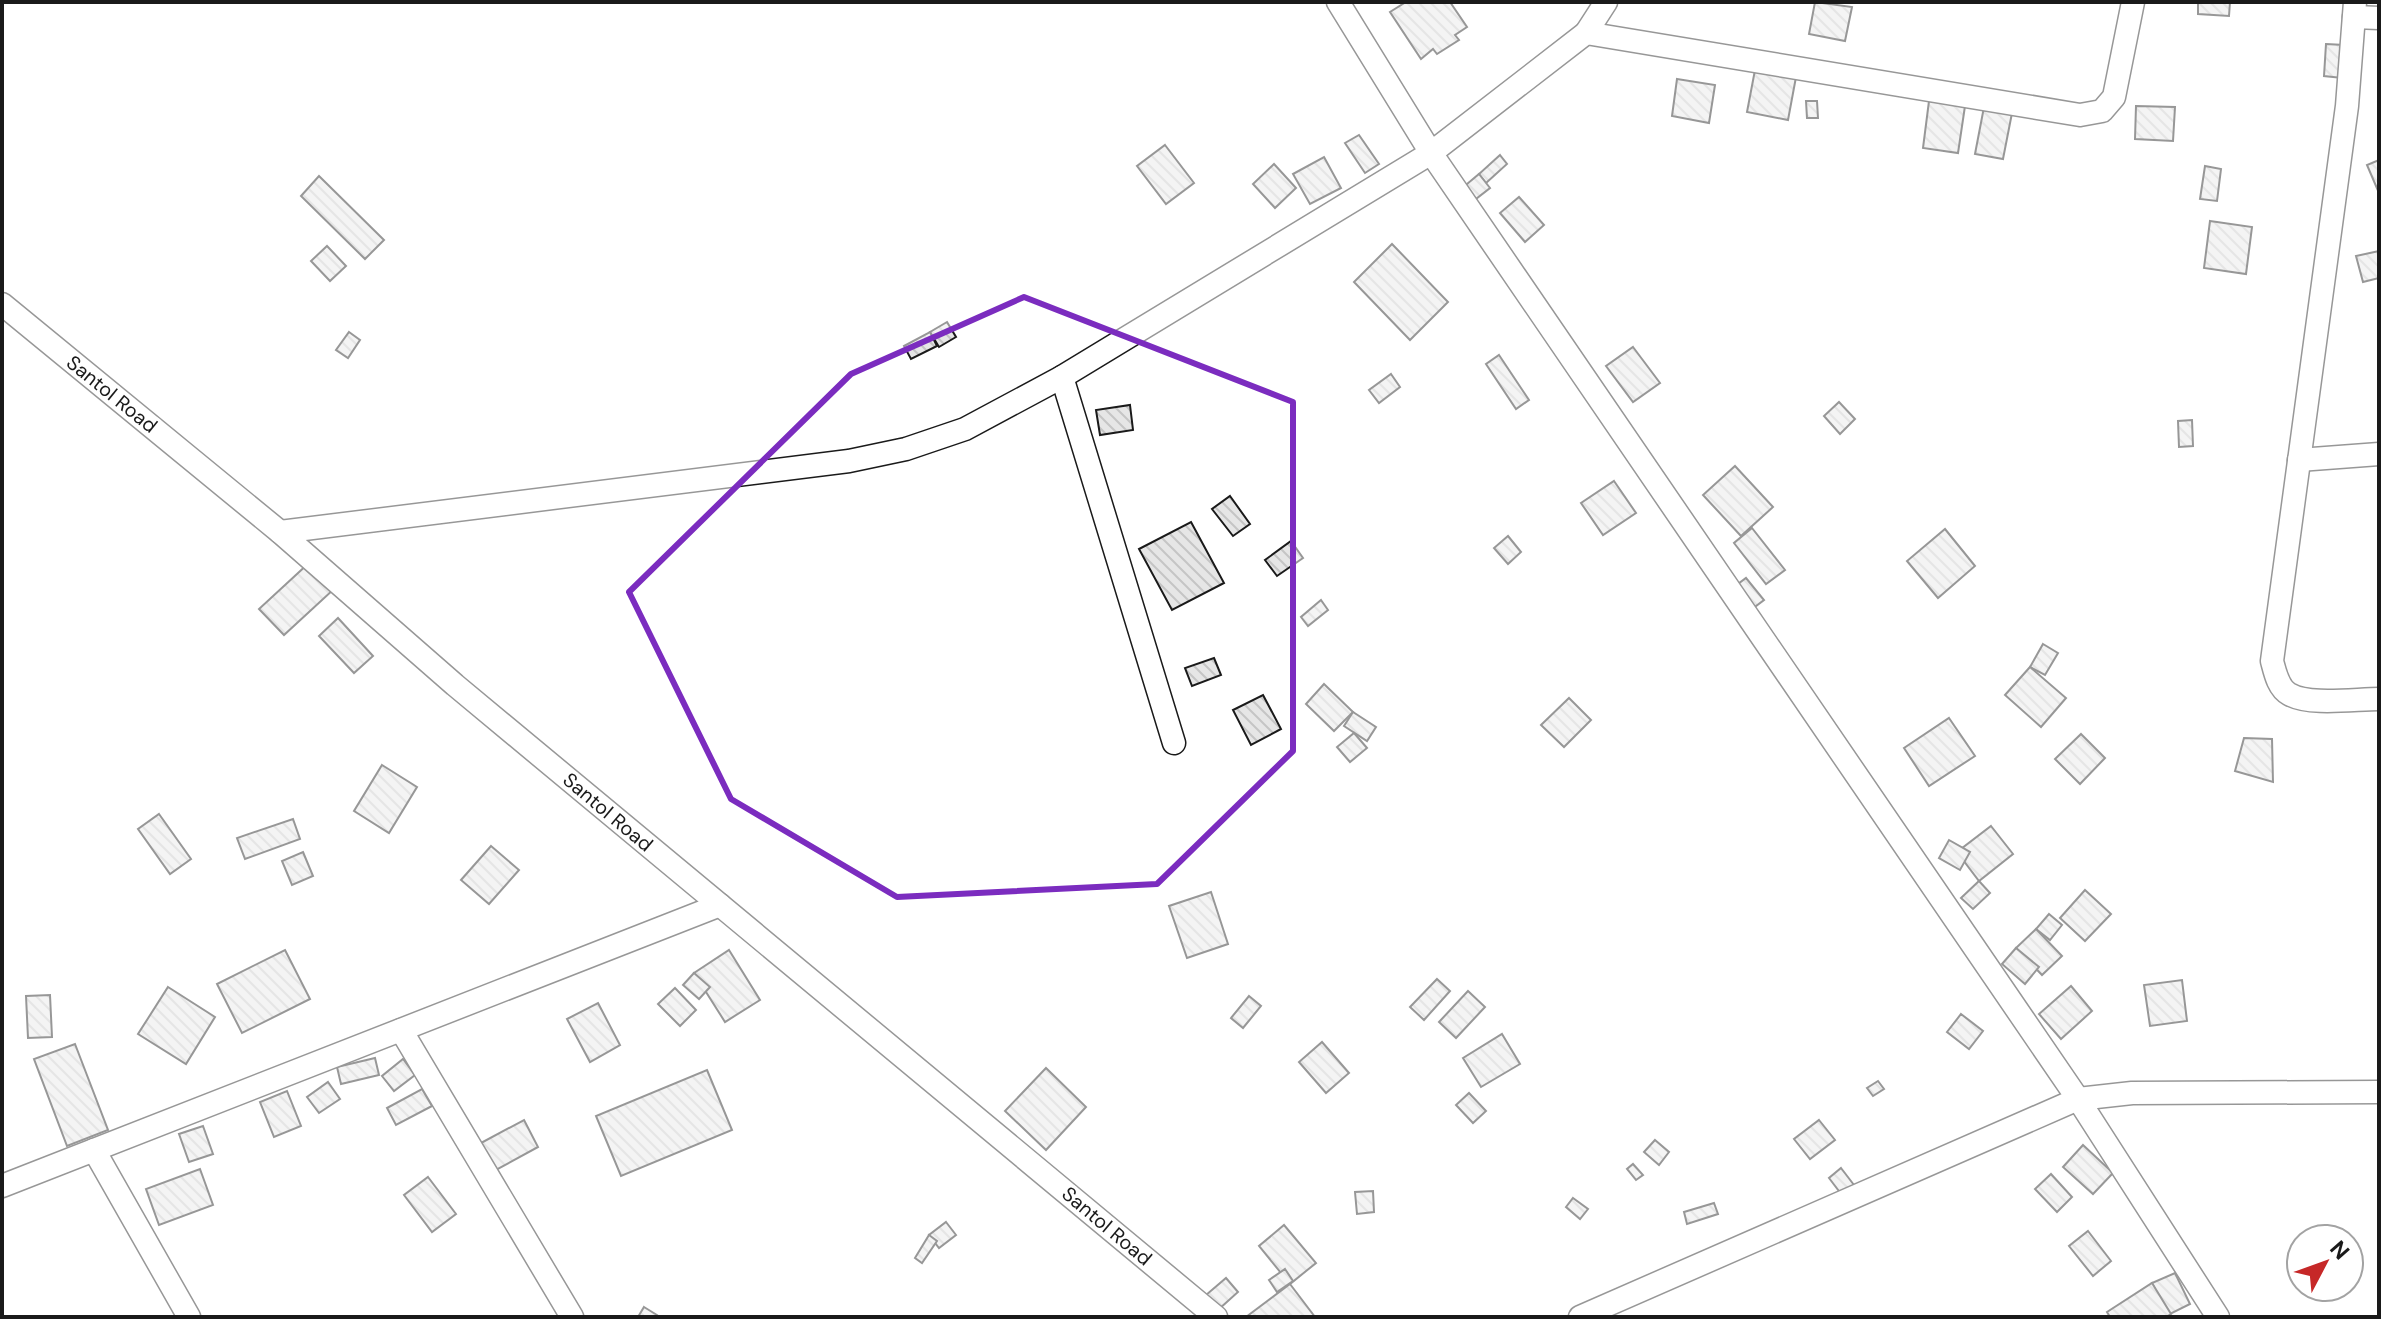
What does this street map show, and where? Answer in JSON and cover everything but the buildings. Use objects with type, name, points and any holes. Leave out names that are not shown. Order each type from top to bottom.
[{"type":"street","points":[[1338,2],[1431,153],[2078,1099],[2218,1317]]},
{"type":"street","points":[[280,532],[849,461],[906,449],[965,429],[1062,377],[1431,153],[1586,33],[1606,2]]},
{"type":"street","points":[[1586,33],[2092,114],[2109,106],[2114,97],[2133,2]]},
{"type":"street","points":[[2379,18],[2354,9],[2347,106],[2272,661],[2277,681],[2287,694],[2307,700],[2379,699]]},
{"type":"street","name":"Santol Road","points":[[2,304],[280,532],[455,685],[1216,1317]]},
{"type":"street","points":[[1062,377],[1174,743]]},
{"type":"street","points":[[2299,460],[2379,454]]},
{"type":"street","points":[[2,1186],[720,905]]},
{"type":"street","points":[[401,1030],[572,1317]]},
{"type":"street","points":[[1580,1317],[2078,1099],[2132,1093],[2379,1092]]},
{"type":"street","points":[[94,1150],[189,1317]]},
{"type":"highlighted area","points":[[1024,297],[1293,402],[1293,751],[1157,884],[897,897],[731,799],[629,592],[851,374]]}]
